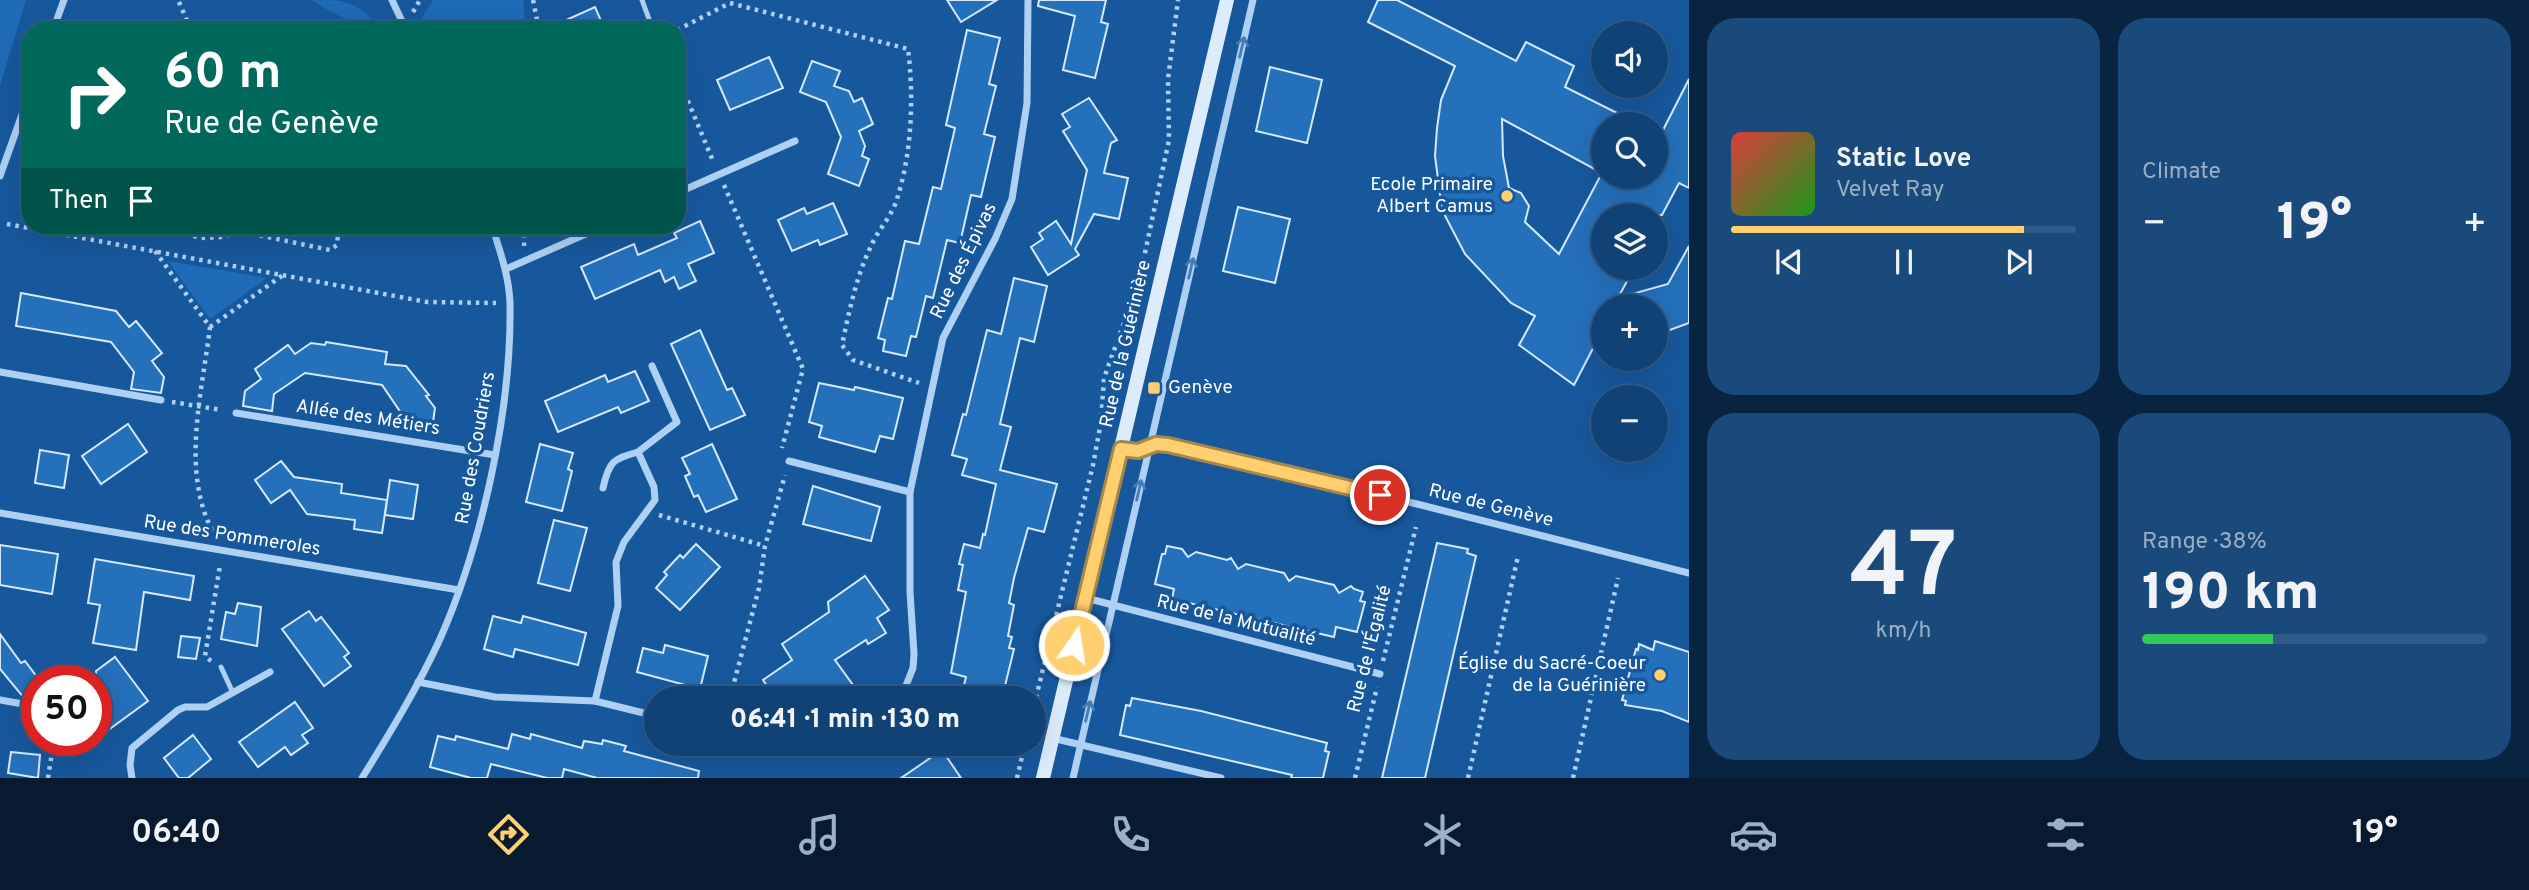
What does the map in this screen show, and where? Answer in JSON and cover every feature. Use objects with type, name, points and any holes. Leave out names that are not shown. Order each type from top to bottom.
[{"type":"main road","name":"Rue de la Guérinière","points":[[1043,778],[1227,0]]},
{"type":"street","points":[[56,21],[64,0]]},
{"type":"street","points":[[392,0],[402,21]]},
{"type":"street","name":"Rue des Épivas","points":[[906,686],[911,676],[914,654],[910,592],[910,492],[943,338],[995,239],[1012,199],[1027,103],[1028,0]]},
{"type":"street","points":[[1073,778],[1253,0]]},
{"type":"street","points":[[0,176],[21,117]]},
{"type":"street","points":[[686,189],[795,141]]},
{"type":"street","name":"Rue des Coudriers","points":[[362,778],[440,639],[479,526],[495,455],[506,377],[510,302],[506,269],[495,235]]},
{"type":"street","points":[[506,269],[583,235]]},
{"type":"street","points":[[603,488],[608,467],[615,460],[638,452],[677,422],[652,366]]},
{"type":"street","points":[[0,372],[161,400]]},
{"type":"street","name":"Allée des Métiers","points":[[236,413],[495,455]]},
{"type":"street","name":"Rue de Genève","points":[[1121,449],[1138,451],[1156,444],[1168,445],[1689,573]]},
{"type":"street","points":[[595,701],[618,606],[616,562],[624,542],[656,500],[654,487],[638,452]]},
{"type":"street","points":[[789,461],[910,492]]},
{"type":"street","name":"Rue des Pommeroles","points":[[0,513],[459,590]]},
{"type":"street","name":"Rue de la Mutualité","points":[[1085,598],[1380,674]]},
{"type":"street","points":[[132,778],[132,748],[150,731],[178,710],[185,707],[207,707],[270,673]]},
{"type":"street","points":[[418,682],[495,696],[595,701],[644,713]]},
{"type":"street","points":[[0,700],[21,704]]},
{"type":"street","points":[[1052,738],[1221,778]]},
{"type":"lane","points":[[642,0],[650,21]]},
{"type":"lane","points":[[221,667],[233,693]]},
{"type":"path","points":[[414,12],[420,0]]},
{"type":"path","points":[[533,0],[537,21]]},
{"type":"path","name":"Rue de la Guérinière","points":[[1039,686],[1093,465],[1101,422],[1104,378],[1139,281],[1170,140],[1168,79],[1178,0]]},
{"type":"path","points":[[179,2],[187,21]]},
{"type":"path","points":[[686,25],[730,3],[908,49],[912,76],[907,157],[897,202],[870,247],[850,307],[842,345],[853,360],[933,387]]},
{"type":"path","points":[[686,96],[803,369],[781,446],[789,461],[765,546],[759,588],[733,686]]},
{"type":"path","points":[[7,224],[21,227]]},
{"type":"path","points":[[67,235],[427,302],[493,303]]},
{"type":"path","points":[[192,235],[199,238],[229,235]]},
{"type":"path","points":[[254,235],[330,250],[337,245],[338,235]]},
{"type":"path","points":[[524,247],[525,235]]},
{"type":"path","points":[[155,251],[210,327],[196,452],[201,496],[208,523],[223,551],[205,656],[221,667]]},
{"type":"path","points":[[210,327],[283,275]]},
{"type":"path","points":[[161,400],[236,413]]},
{"type":"path","points":[[648,512],[765,546]]},
{"type":"path","name":"Rue de l'Égalité","points":[[1355,778],[1416,527]]},
{"type":"path","points":[[1468,778],[1518,556]]},
{"type":"path","points":[[1573,778],[1618,578]]},
{"type":"path","points":[[48,778],[51,756]]},
{"type":"path","points":[[1017,778],[1022,756]]},
{"type":"shaded area","points":[[0,0],[26,0],[0,86]]},
{"type":"shaded area","points":[[312,0],[347,3],[375,21],[352,21]]},
{"type":"shaded area","points":[[433,0],[523,0],[525,21],[420,21]]},
{"type":"shaded area","points":[[168,261],[267,278],[210,319]]},
{"type":"building","points":[[947,0],[997,0],[961,22]]},
{"type":"building","points":[[1039,0],[1106,0],[1101,22],[1108,24],[1095,78],[1063,70],[1075,16],[1038,6]]},
{"type":"building","points":[[1378,0],[1397,0],[1516,61],[1526,42],[1574,66],[1565,87],[1615,112],[1591,112],[1591,167],[1502,119],[1503,156],[1509,188],[1521,193],[1529,206],[1525,222],[1559,254],[1594,189],[1668,189],[1668,120],[1689,79],[1689,188],[1679,183],[1668,204],[1591,203],[1591,280],[1628,280],[1620,294],[1591,294],[1591,352],[1574,385],[1519,345],[1535,316],[1511,303],[1465,254],[1442,210],[1435,156],[1437,128],[1441,100],[1455,66],[1368,22]]},
{"type":"building","points":[[595,7],[601,21],[564,21]]},
{"type":"building","points":[[967,30],[1000,38],[989,84],[996,86],[984,134],[995,137],[981,197],[971,195],[960,243],[947,240],[933,298],[926,296],[916,337],[911,336],[906,356],[883,351],[885,340],[878,338],[888,298],[892,299],[905,241],[919,244],[933,187],[941,189],[955,128],[946,125]]},
{"type":"building","points":[[769,57],[783,88],[730,110],[717,80]]},
{"type":"building","points":[[812,61],[840,71],[834,86],[849,91],[854,102],[862,98],[873,124],[859,131],[865,146],[862,156],[869,159],[859,186],[828,174],[841,137],[826,102],[800,92]]},
{"type":"building","points":[[1270,67],[1322,80],[1307,143],[1256,131]]},
{"type":"building","points":[[1089,98],[1117,140],[1111,143],[1104,173],[1128,178],[1119,219],[1094,214],[1075,249],[1079,255],[1048,275],[1031,247],[1043,239],[1039,233],[1056,221],[1071,244],[1087,170],[1063,131],[1070,127],[1062,114]]},
{"type":"building","points":[[833,203],[847,234],[820,245],[818,240],[792,251],[778,220],[804,208],[807,214]]},
{"type":"building","points":[[1238,207],[1290,219],[1275,283],[1223,271]]},
{"type":"building","points":[[700,221],[714,253],[688,264],[696,281],[679,289],[674,277],[665,282],[660,270],[595,299],[581,267],[634,244],[638,255],[677,238],[675,235],[686,235],[686,227]]},
{"type":"building","points":[[1689,246],[1689,323],[1668,331],[1668,294],[1632,294],[1668,284]]},
{"type":"building","points":[[1014,278],[1047,286],[1034,342],[1020,338],[1000,424],[1011,427],[1000,470],[1057,484],[1044,532],[1028,528],[1014,578],[1009,603],[1014,605],[1008,636],[1012,637],[1009,648],[1014,649],[1005,686],[964,686],[966,677],[951,673],[966,592],[958,590],[963,565],[959,564],[964,544],[980,548],[996,484],[962,475],[967,459],[952,455],[963,414],[966,415],[987,330],[1001,334]]},
{"type":"building","points":[[21,293],[116,311],[129,327],[136,321],[162,353],[152,361],[164,377],[161,393],[131,389],[134,372],[111,342],[16,326]]},
{"type":"building","points":[[700,330],[727,390],[732,388],[745,415],[710,430],[671,344]]},
{"type":"building","points":[[326,342],[387,352],[385,364],[406,366],[429,395],[426,396],[435,408],[432,429],[410,426],[382,385],[305,373],[274,394],[272,411],[243,406],[245,391],[261,379],[255,369],[288,345],[295,354],[311,343],[325,345]]},
{"type":"building","points":[[635,371],[649,401],[621,413],[618,407],[558,432],[545,401],[605,375],[608,382]]},
{"type":"building","points":[[819,383],[854,390],[855,387],[903,398],[893,439],[880,436],[875,452],[819,437],[822,426],[809,422]]},
{"type":"building","points":[[128,424],[147,452],[101,484],[82,456]]},
{"type":"building","points":[[540,444],[573,453],[568,469],[572,471],[562,511],[526,502]]},
{"type":"building","points":[[712,444],[737,499],[706,512],[698,495],[694,497],[685,476],[690,474],[682,458]]},
{"type":"building","points":[[40,450],[69,455],[64,488],[35,483]]},
{"type":"building","points":[[281,461],[294,477],[342,484],[341,493],[387,500],[382,533],[354,529],[355,520],[307,514],[290,490],[271,503],[255,480]]},
{"type":"building","points":[[390,480],[418,485],[413,519],[385,515]]},
{"type":"building","points":[[813,486],[880,507],[871,541],[803,524]]},
{"type":"building","points":[[554,520],[587,528],[570,591],[538,583]]},
{"type":"building","points":[[1437,543],[1468,549],[1467,553],[1476,556],[1425,778],[1382,778]]},
{"type":"building","points":[[696,544],[720,567],[680,610],[656,588],[667,575],[664,572],[680,555],[683,558]]},
{"type":"building","points":[[0,545],[58,554],[52,594],[0,585]]},
{"type":"building","points":[[1167,546],[1182,549],[1188,557],[1196,552],[1227,560],[1231,558],[1238,569],[1246,564],[1284,573],[1289,581],[1296,576],[1334,585],[1339,593],[1351,586],[1363,592],[1360,601],[1365,602],[1357,632],[1336,627],[1334,637],[1172,599],[1174,589],[1155,584],[1162,554],[1165,554]]},
{"type":"building","points":[[95,559],[194,576],[190,600],[144,592],[136,650],[93,643],[100,605],[88,603]]},
{"type":"building","points":[[865,576],[889,610],[877,618],[886,633],[868,644],[866,640],[835,660],[853,685],[767,686],[763,680],[792,660],[782,644],[829,612],[828,602]]},
{"type":"building","points":[[238,603],[261,607],[257,646],[221,639],[226,612],[235,614]]},
{"type":"building","points":[[309,611],[316,621],[321,617],[349,653],[344,657],[351,666],[324,686],[282,629]]},
{"type":"building","points":[[493,616],[521,623],[523,616],[586,633],[578,665],[515,649],[513,657],[484,649]]},
{"type":"building","points":[[0,634],[21,663],[25,661],[28,665],[21,665],[21,694],[0,669]]},
{"type":"building","points":[[181,636],[200,638],[196,659],[178,657]]},
{"type":"building","name":"Église du Sacré-Coeur de la Guérinière","points":[[1655,641],[1689,652],[1689,722],[1662,711],[1625,705],[1626,701],[1622,700],[1636,649],[1638,650],[1639,644],[1653,650]]},
{"type":"building","points":[[665,645],[708,656],[701,686],[689,686],[637,672],[643,648],[663,653]]},
{"type":"building","points":[[115,657],[148,701],[112,727],[112,665],[104,665]]},
{"type":"building","points":[[1132,698],[1201,711],[1327,743],[1325,751],[1329,752],[1323,778],[1291,778],[1292,775],[1120,735],[1126,705],[1130,706]]},
{"type":"building","points":[[295,702],[313,728],[302,735],[308,743],[291,755],[285,747],[258,767],[239,742]]},
{"type":"building","points":[[512,734],[530,739],[531,734],[582,748],[584,741],[602,744],[603,740],[626,746],[624,751],[699,771],[698,778],[597,778],[564,769],[562,778],[547,778],[491,764],[487,778],[471,778],[430,767],[438,736],[455,740],[456,736],[508,749]]},
{"type":"building","points":[[193,735],[211,759],[188,778],[179,778],[164,758]]},
{"type":"building","points":[[11,752],[21,753],[21,756],[40,756],[38,778],[8,773]]},
{"type":"building","points":[[933,756],[946,756],[961,778],[901,778]]},
{"type":"place","name":"Ecole Primaire Albert Camus","points":[[1507,196]]},
{"type":"place","name":"Genève","points":[[1154,388]]},
{"type":"place","name":"Église du Sacré-Coeur de la Guérinière","points":[[1660,675]]},
{"type":"route","points":[[1074,645],[1121,449],[1138,451],[1156,444],[1168,445],[1380,495]]}]
